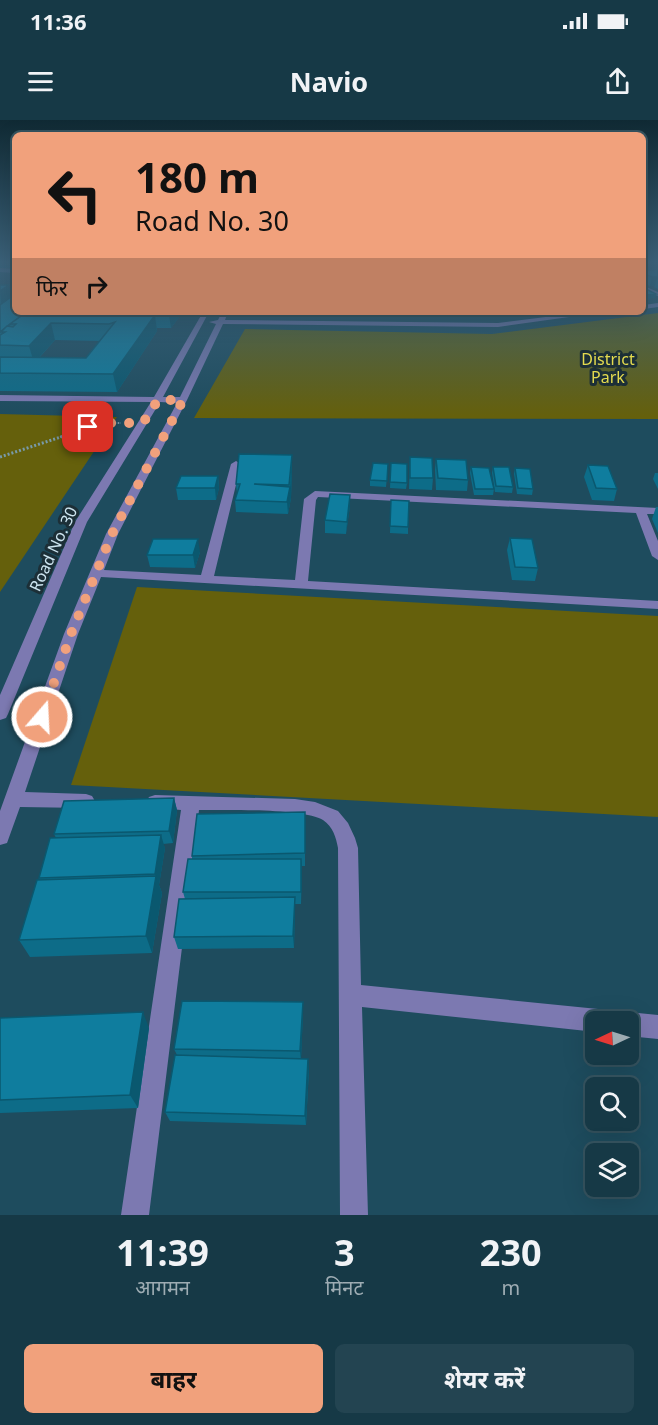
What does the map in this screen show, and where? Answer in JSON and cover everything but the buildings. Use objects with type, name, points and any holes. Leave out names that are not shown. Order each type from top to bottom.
[{"type":"street","points":[[381,315],[383,325]]},
{"type":"street","points":[[204,317],[383,325],[498,325],[578,315]]},
{"type":"street","name":"Road No. 30","points":[[0,714],[81,522],[158,400],[204,317]]},
{"type":"street","points":[[0,837],[71,634],[112,534],[183,400],[223,317]]},
{"type":"street","points":[[0,398],[183,400]]},
{"type":"street","points":[[206,580],[236,464]]},
{"type":"street","points":[[301,585],[310,499],[315,494],[658,510]]},
{"type":"street","points":[[640,510],[658,556]]},
{"type":"street","points":[[96,573],[658,605]]},
{"type":"street","points":[[13,800],[102,801]]},
{"type":"street","points":[[135,802],[297,807],[327,813],[343,830],[348,848],[354,1215]]},
{"type":"street","points":[[135,1215],[191,803]]},
{"type":"street","points":[[351,995],[585,1020]]},
{"type":"street","points":[[639,1025],[658,1027]]},
{"type":"path","points":[[0,457],[102,423],[143,423]]},
{"type":"green space","name":"District Park","points":[[658,313],[658,419],[194,418],[245,329],[492,334]]},
{"type":"green space","points":[[0,414],[117,417],[0,592]]},
{"type":"green space","points":[[137,587],[658,616],[658,817],[71,785]]},
{"type":"route","points":[[42,717],[71,634],[112,534],[183,400],[158,400],[143,423],[102,423],[88,427]]}]
